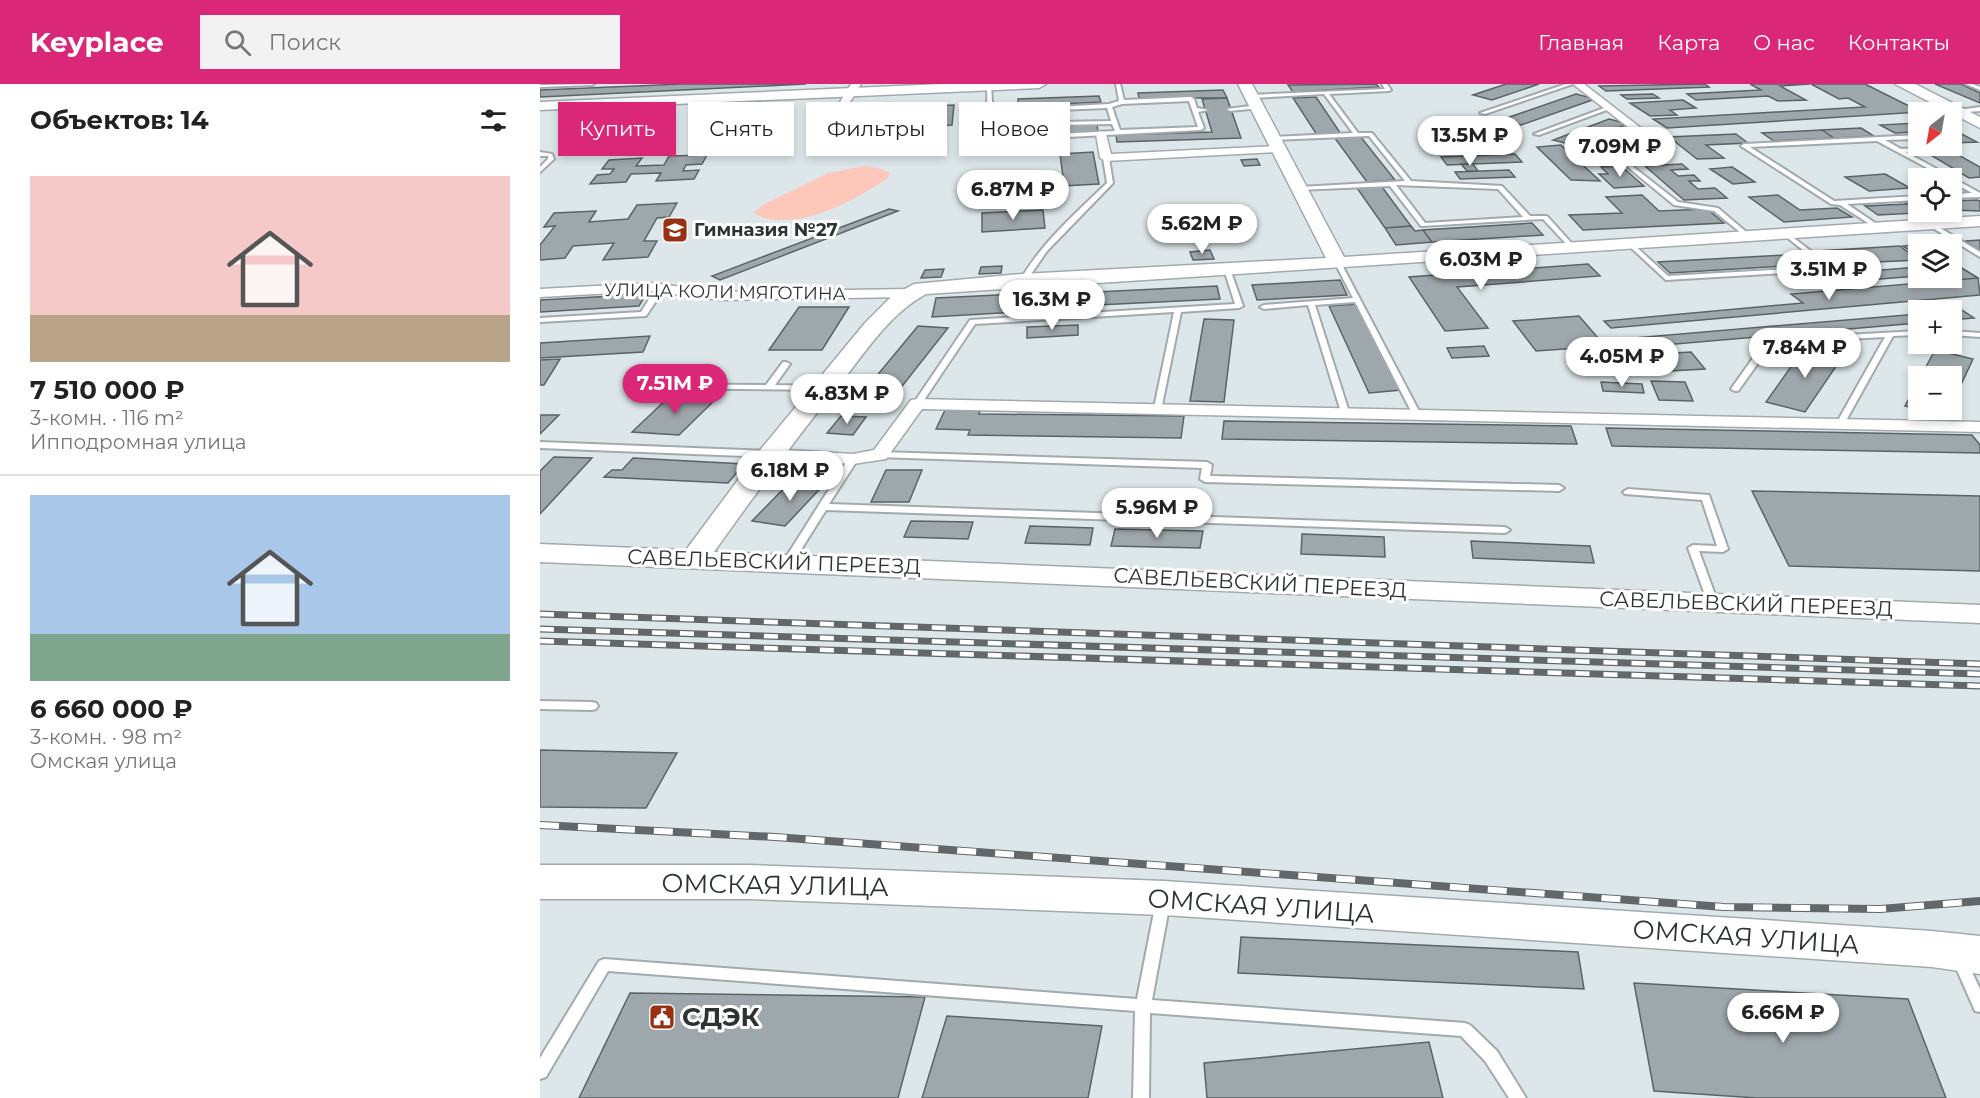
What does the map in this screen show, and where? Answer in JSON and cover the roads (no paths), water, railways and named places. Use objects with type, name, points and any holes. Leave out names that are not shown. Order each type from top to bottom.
[{"type":"main road","points":[[1903,84],[1938,102]]},
{"type":"main road","points":[[1962,114],[1980,123]]},
{"type":"main road","name":"ОМСКАЯ УЛИЦА","points":[[540,882],[749,882],[1164,898],[1968,954]]},
{"type":"street","points":[[540,106],[854,88],[1039,84]]},
{"type":"street","points":[[1578,84],[1641,132],[1606,145]]},
{"type":"street","points":[[845,102],[854,88]]},
{"type":"street","points":[[1252,96],[1338,263]]},
{"type":"street","points":[[1101,134],[1106,158],[1276,144]]},
{"type":"street","name":"УЛИЦА КОЛИ МЯГОТИНА","points":[[540,293],[651,287],[720,296],[1020,287],[1227,269],[1980,221]]},
{"type":"street","points":[[695,558],[770,454],[873,328],[916,291]]},
{"type":"street","points":[[770,454],[853,459],[880,455],[916,405],[1416,413],[1980,427]]},
{"type":"street","name":"САВЕЛЬЕВСКИЙ ПЕРЕЕЗД","points":[[540,553],[1980,614]]},
{"type":"lane","points":[[540,86],[592,84]]},
{"type":"lane","points":[[1118,84],[1122,102]]},
{"type":"lane","points":[[1230,109],[1252,96],[1389,90],[1384,84]]},
{"type":"lane","points":[[1484,112],[1571,84]]},
{"type":"lane","points":[[1968,84],[1980,89]]},
{"type":"lane","points":[[989,85],[991,139],[1201,128],[1191,99],[1054,108],[1056,124],[1114,122]]},
{"type":"lane","points":[[1326,93],[1357,135]]},
{"type":"lane","points":[[1109,106],[1118,132]]},
{"type":"lane","points":[[1537,135],[1609,108]]},
{"type":"lane","points":[[1962,110],[1980,109]]},
{"type":"lane","points":[[1195,110],[1205,110]]},
{"type":"lane","points":[[1276,144],[1370,134],[1409,183]]},
{"type":"lane","points":[[1908,138],[1744,146],[1833,203],[1908,199]]},
{"type":"lane","points":[[1878,139],[1930,168]]},
{"type":"lane","points":[[1899,151],[1908,151]]},
{"type":"lane","points":[[540,154],[550,155],[551,159],[540,170]]},
{"type":"lane","points":[[1020,287],[1080,212],[1110,183],[1106,158]]},
{"type":"lane","points":[[1631,168],[1676,204],[1716,208],[1748,236]]},
{"type":"lane","points":[[1300,189],[1409,183],[1500,187],[1528,218]]},
{"type":"lane","points":[[1392,184],[1423,225],[1545,217],[1573,248]]},
{"type":"lane","points":[[1962,186],[1979,195]]},
{"type":"lane","points":[[1962,196],[1979,195]]},
{"type":"lane","points":[[1841,203],[1879,228]]},
{"type":"lane","points":[[1930,224],[1979,256]]},
{"type":"lane","points":[[1630,244],[1666,278],[1831,269],[1786,234]]},
{"type":"lane","points":[[1338,263],[1416,413]]},
{"type":"lane","points":[[916,405],[973,322],[1013,316],[1239,306],[1227,269]]},
{"type":"lane","points":[[540,320],[643,314],[656,295]]},
{"type":"lane","points":[[1264,307],[1357,300]]},
{"type":"lane","points":[[1311,303],[1345,412]]},
{"type":"lane","points":[[1158,408],[1178,310]]},
{"type":"lane","points":[[1735,389],[1766,346],[1791,340],[1908,333]]},
{"type":"lane","points":[[1840,424],[1890,334]]},
{"type":"lane","points":[[1962,334],[1980,335]]},
{"type":"lane","points":[[769,387],[786,364]]},
{"type":"lane","points":[[640,386],[686,389],[824,388]]},
{"type":"lane","points":[[540,445],[770,454]]},
{"type":"lane","points":[[880,455],[1207,465],[1205,479],[1559,488]]},
{"type":"lane","points":[[788,562],[853,459]]},
{"type":"lane","points":[[1628,492],[1706,497],[1723,549],[1692,548],[1713,603]]},
{"type":"lane","points":[[823,507],[1505,530]]},
{"type":"lane","points":[[540,705],[591,706]]},
{"type":"lane","points":[[1141,1098],[1143,1006],[1164,898]]},
{"type":"lane","points":[[1968,954],[1980,1006]]},
{"type":"lane","points":[[540,1072],[604,965],[1465,1030],[1491,1056],[1518,1098]]},
{"type":"railway","points":[[540,614],[1980,664]]},
{"type":"railway","points":[[540,629],[1980,674]]},
{"type":"railway","points":[[540,641],[1980,686]]},
{"type":"railway","points":[[540,825],[775,837],[1724,907],[1880,909],[1980,901]]},
{"type":"place","name":"Гимназия №27","points":[[675,230]]},
{"type":"place","name":"СДЭК","points":[[662,1017]]}]
